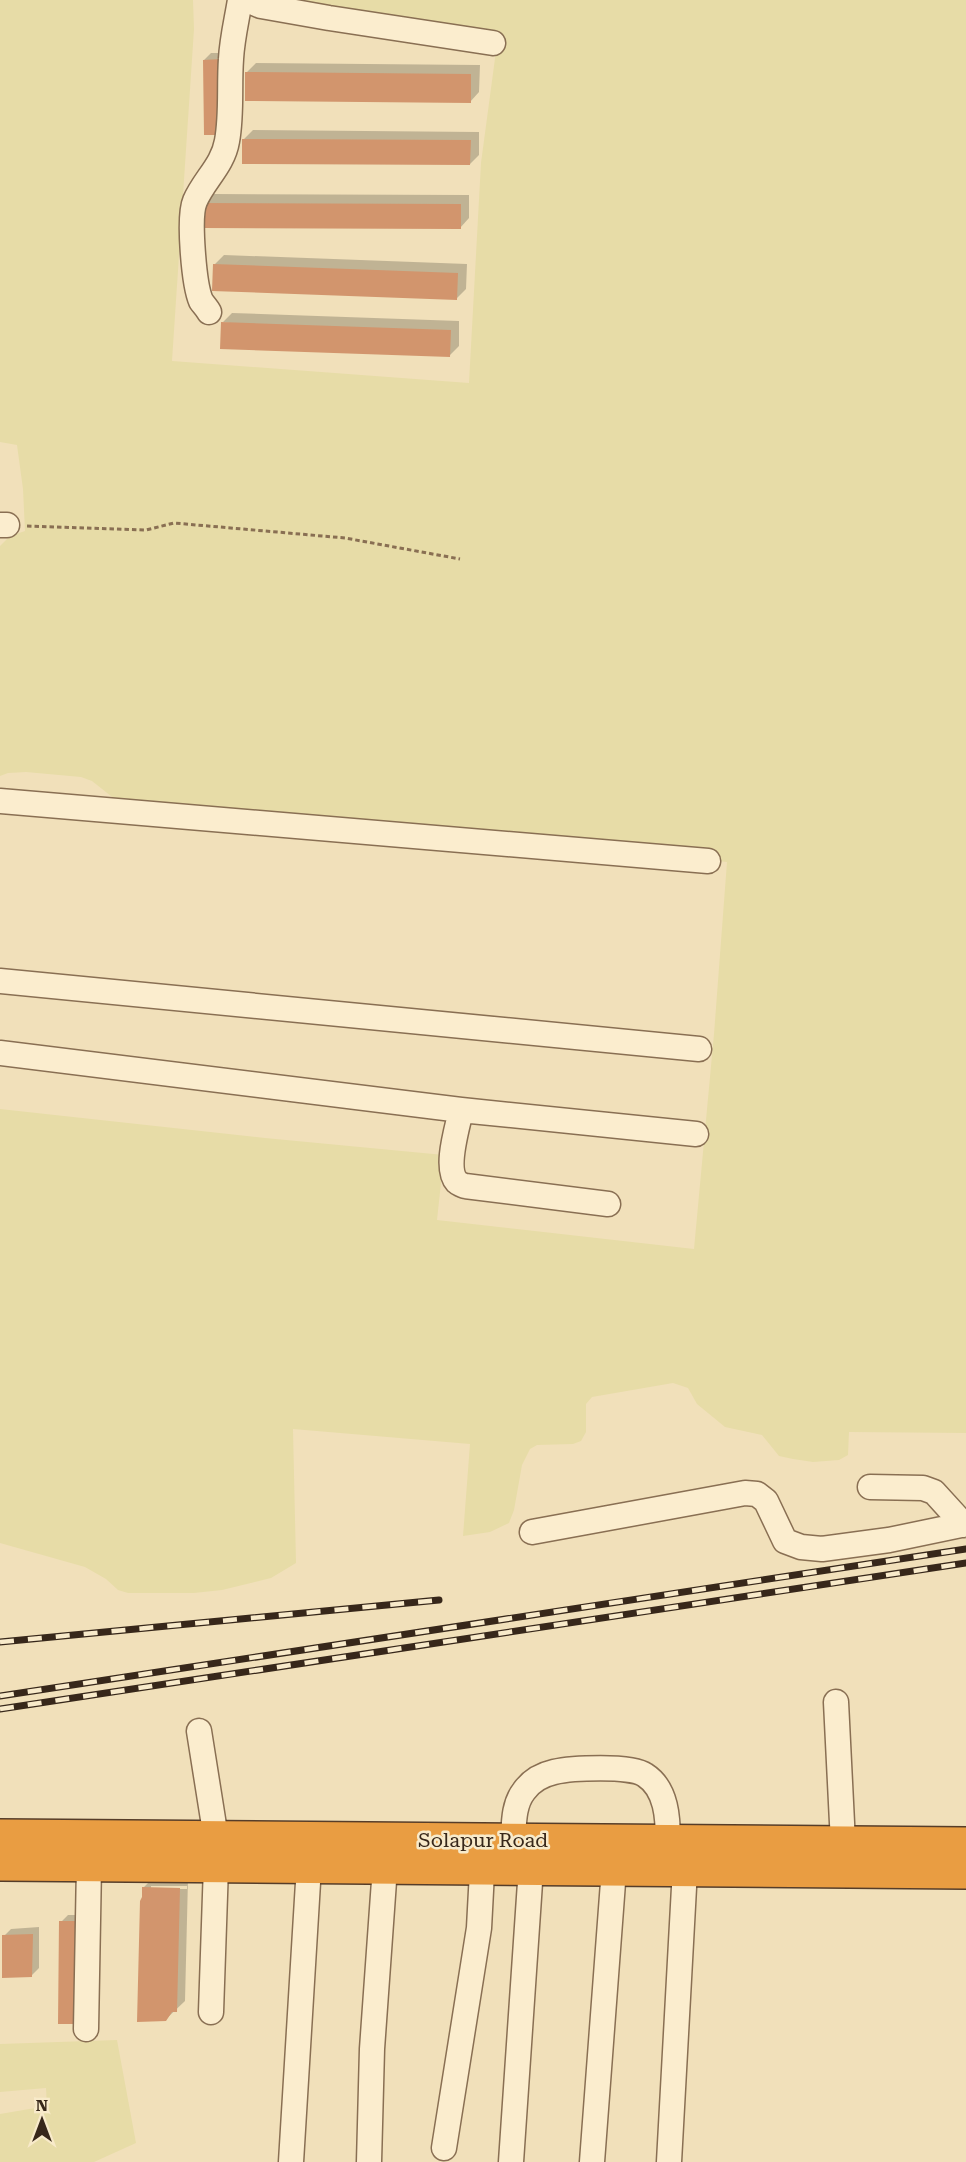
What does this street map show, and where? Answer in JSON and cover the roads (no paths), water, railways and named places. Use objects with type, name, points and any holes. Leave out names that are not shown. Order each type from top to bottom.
[{"type":"highway","name":"Solapur Road","points":[[0,1836],[216,1852],[309,1866],[386,1867],[508,1851],[614,1869],[966,1872]]},
{"type":"highway","name":"Solapur Road","points":[[0,1864],[89,1864],[216,1852],[508,1851],[668,1842],[966,1844]]},
{"type":"street","points":[[209,312],[201,300],[198,286],[192,216],[197,198],[219,166],[227,143],[231,57],[240,0]]},
{"type":"street","points":[[247,0],[261,6],[329,18],[493,43]]},
{"type":"street","points":[[0,801],[708,861]]},
{"type":"street","points":[[0,981],[699,1049]]},
{"type":"street","points":[[0,1053],[461,1110],[696,1134]]},
{"type":"street","points":[[461,1110],[451,1155],[452,1173],[457,1182],[465,1186],[608,1204]]},
{"type":"street","points":[[870,1487],[912,1487],[934,1492],[965,1524]]},
{"type":"street","points":[[532,1532],[745,1493],[757,1494],[766,1500],[785,1541],[801,1547],[822,1549],[889,1540],[965,1524]]},
{"type":"street","points":[[836,1702],[843,1843]]},
{"type":"street","points":[[199,1731],[216,1852],[211,2012]]},
{"type":"street","points":[[444,2148],[479,1928],[508,1851],[516,1807],[522,1793],[534,1780],[554,1772],[622,1767],[645,1774],[660,1791],[668,1817],[668,1842]]},
{"type":"street","points":[[508,1851],[524,1992],[511,2162]]},
{"type":"street","points":[[86,2029],[89,1864]]},
{"type":"street","points":[[291,2162],[309,1866]]},
{"type":"street","points":[[369,2162],[372,2049],[386,1867]]},
{"type":"street","points":[[592,2162],[614,1869]]},
{"type":"street","points":[[669,2162],[685,1869]]},
{"type":"railway","points":[[0,1696],[966,1549]]},
{"type":"railway","points":[[0,1709],[966,1563]]},
{"type":"railway","points":[[0,1642],[439,1600]]}]
